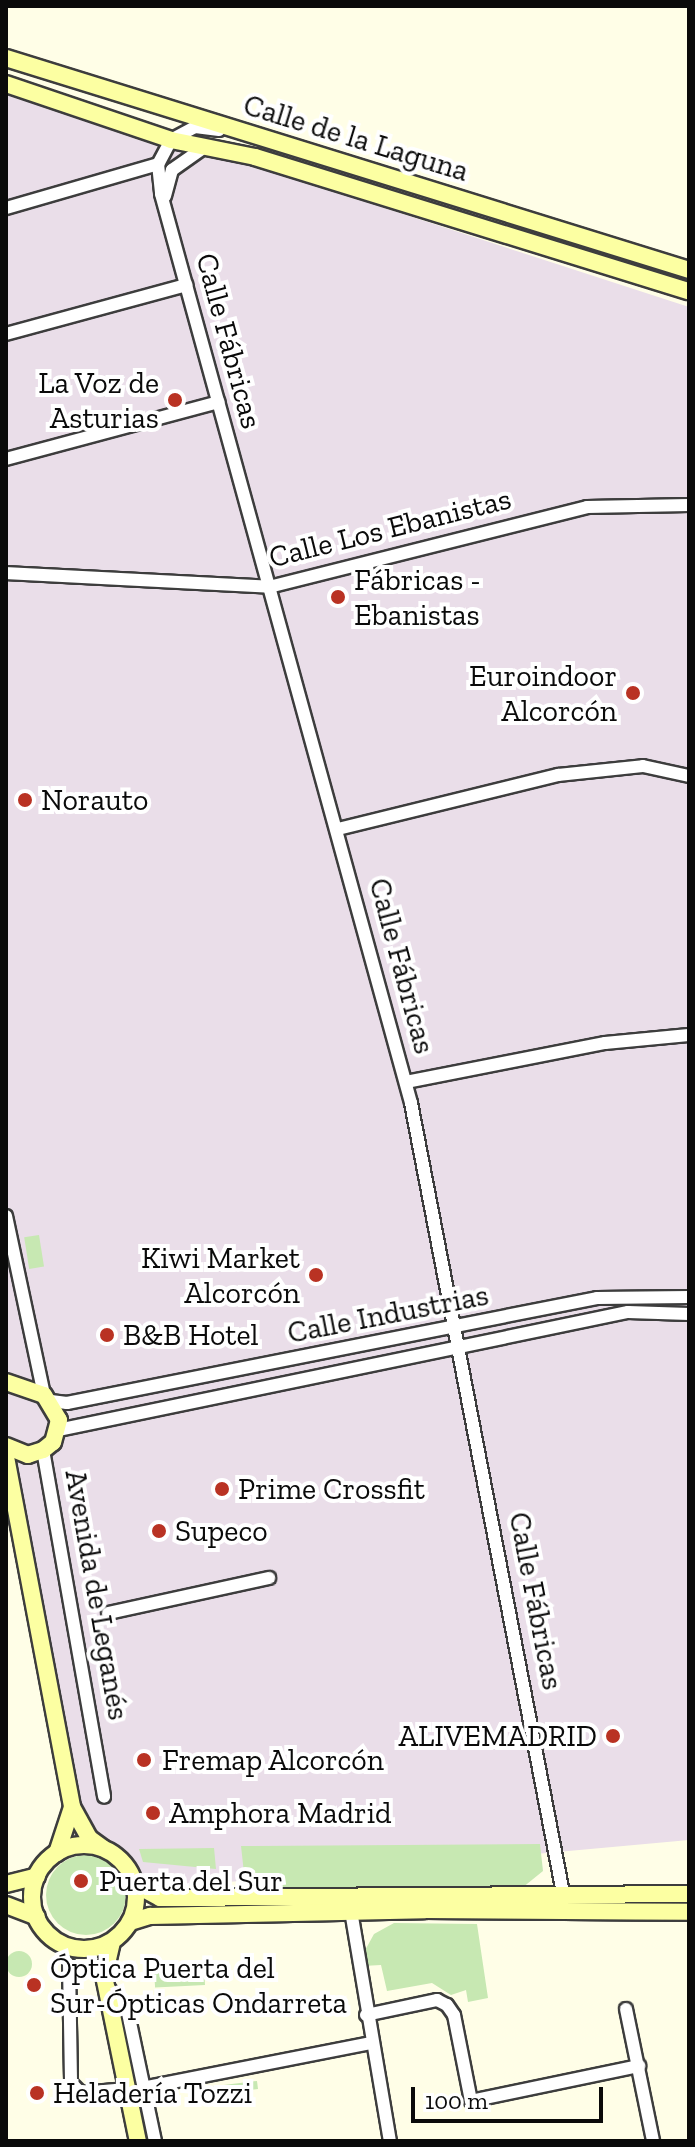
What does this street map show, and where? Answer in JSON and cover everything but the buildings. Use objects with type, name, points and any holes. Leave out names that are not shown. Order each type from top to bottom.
[{"type":"street","name":"Calle de la Laguna","points":[[6,58],[689,270]]},
{"type":"street","name":"Calle de la Laguna","points":[[6,84],[171,140],[255,157],[689,291]]},
{"type":"street","points":[[6,208],[158,164],[171,140],[195,127],[241,132]]},
{"type":"street","points":[[164,203],[172,170],[203,148]]},
{"type":"street","name":"Calle Fábricas","points":[[158,164],[164,203],[186,285],[406,1082],[563,1893]]},
{"type":"street","points":[[6,334],[186,285]]},
{"type":"street","points":[[6,459],[218,402]]},
{"type":"street","name":"Calle Los Ebanistas","points":[[6,573],[269,587],[587,507],[689,505]]},
{"type":"street","points":[[338,829],[558,775],[643,766],[689,776]]},
{"type":"street","points":[[406,1082],[605,1043],[689,1035]]},
{"type":"street","points":[[6,1216],[41,1395],[58,1430],[36,1452],[6,1446]]},
{"type":"street","name":"Calle Industrias","points":[[41,1395],[67,1403],[597,1298],[689,1297]]},
{"type":"street","name":"Calle Industrias","points":[[58,1430],[459,1344],[628,1312],[689,1314]]},
{"type":"street","points":[[6,1382],[41,1395]]},
{"type":"street","points":[[6,1398],[41,1395]]},
{"type":"street","name":"Avenida de Leganés","points":[[12,1488],[36,1452]]},
{"type":"street","name":"Avenida de Leganés","points":[[36,1452],[104,1797]]},
{"type":"street","name":"Avenida de Leganés","points":[[6,1457],[72,1807],[89,1838],[103,1848]]},
{"type":"street","points":[[108,1613],[269,1578]]},
{"type":"street","name":"Avenida de Leganés","points":[[57,1853],[72,1807]]},
{"type":"street","points":[[6,1884],[37,1876],[57,1853],[72,1847],[103,1848],[118,1858],[134,1884],[160,1898],[689,1912]]},
{"type":"street","points":[[37,1876],[37,1917]]},
{"type":"street","points":[[130,1922],[134,1884]]},
{"type":"street","points":[[138,2141],[105,1977],[112,1942],[130,1922],[150,1916],[563,1893],[689,1894]]},
{"type":"street","points":[[6,1905],[37,1917],[55,1940],[84,1949],[112,1942]]},
{"type":"street","points":[[350,1905],[366,2015],[390,2141]]},
{"type":"street","points":[[84,1949],[128,2013],[147,2087],[155,2141]]},
{"type":"street","points":[[69,1965],[71,2083],[81,2093],[127,2089]]},
{"type":"street","points":[[366,2015],[437,2000],[447,2005],[454,2015],[471,2101],[639,2066]]},
{"type":"street","points":[[626,2009],[653,2141]]},
{"type":"street","points":[[147,2087],[371,2043]]},
{"type":"shaded area","points":[[6,85],[689,307],[689,1840],[85,1895],[6,1439]]},
{"type":"green space","points":[[39,1235],[44,1267],[29,1269],[24,1237]]},
{"type":"green space","points":[[540,1844],[543,1871],[522,1888],[246,1891],[241,1846]]},
{"type":"green space","points":[[214,1848],[216,1869],[143,1862],[139,1849]]},
{"type":"green space","points":[[86,1855],[101,1858],[114,1867],[123,1880],[126,1895],[123,1910],[114,1923],[101,1932],[86,1935],[71,1932],[58,1923],[49,1910],[46,1895],[49,1880],[58,1867],[71,1858]]},
{"type":"green space","points":[[394,1923],[477,1924],[488,1998],[468,2002],[466,1990],[451,1995],[432,1983],[387,1991],[381,1965],[363,1966],[363,1954],[374,1934]]},
{"type":"green space","points":[[19,1951],[28,1955],[32,1964],[28,1973],[19,1977],[10,1973],[6,1964],[10,1955]]},
{"type":"green space","points":[[204,1966],[205,1985],[155,1988],[154,1969]]},
{"type":"green space","points":[[257,2081],[258,2089],[204,2096],[203,2088]]},
{"type":"place","name":"La Voz de Asturias","points":[[175,400]]},
{"type":"place","name":"Fábricas - Ebanistas","points":[[338,597]]},
{"type":"place","name":"Euroindoor Alcorcón","points":[[633,693]]},
{"type":"place","name":"Norauto","points":[[25,800]]},
{"type":"place","name":"Kiwi Market Alcorcón","points":[[316,1275]]},
{"type":"place","name":"B&B Hotel","points":[[107,1335]]},
{"type":"place","name":"Prime Crossfit","points":[[222,1489]]},
{"type":"place","name":"Supeco","points":[[159,1531]]},
{"type":"place","name":"ALIVEMADRID","points":[[613,1736]]},
{"type":"place","name":"Fremap Alcorcón","points":[[144,1760]]},
{"type":"place","name":"Amphora Madrid","points":[[153,1813]]},
{"type":"place","name":"Puerta del Sur","points":[[81,1881]]},
{"type":"place","name":"Óptica Puerta del Sur-Ópticas Ondarreta","points":[[34,1985]]},
{"type":"place","name":"Heladería Tozzi","points":[[37,2093]]}]
